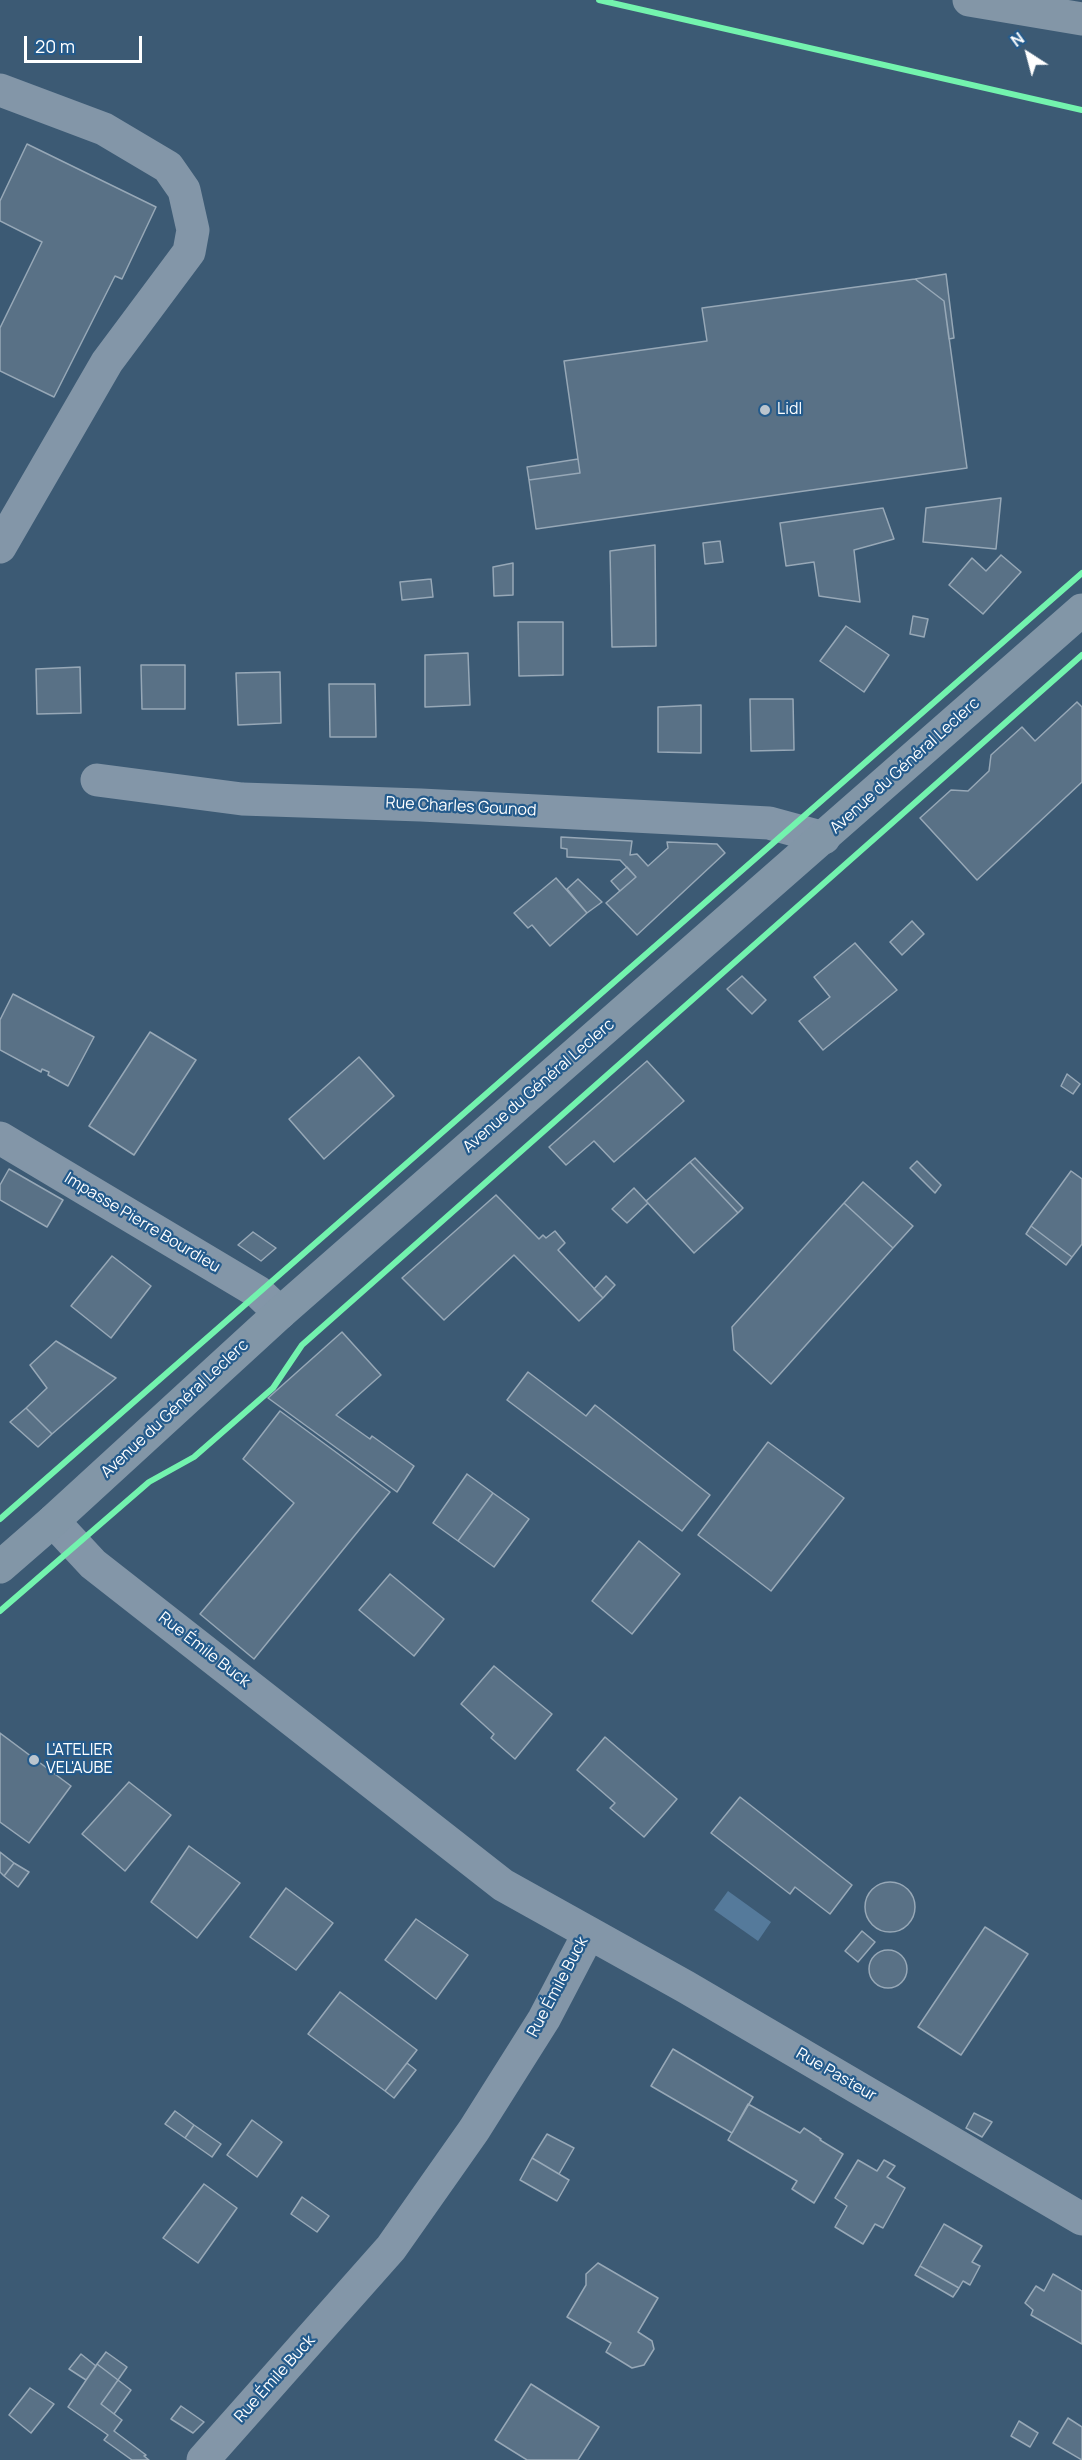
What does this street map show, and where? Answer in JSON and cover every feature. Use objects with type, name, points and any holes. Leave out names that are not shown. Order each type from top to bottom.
[{"type":"highway","points":[[969,0],[1082,19]]},
{"type":"main road","name":"Avenue du Général Leclerc","points":[[0,1568],[280,1313],[1082,610]]},
{"type":"street","points":[[0,90],[104,129],[168,167],[184,190],[193,230],[189,252],[108,362],[0,547]]},
{"type":"street","name":"Rue Charles Gounod","points":[[97,780],[242,799],[421,805],[769,823],[824,838]]},
{"type":"street","name":"Impasse Pierre Bourdieu","points":[[0,1138],[258,1292],[280,1313]]},
{"type":"street","name":"Rue Émile Buck","points":[[53,1521],[93,1564],[503,1885],[589,1933],[544,2019],[474,2130],[391,2248],[203,2460]]},
{"type":"street","name":"Rue Pasteur","points":[[589,1933],[1082,2219]]},
{"type":"water","points":[[728,1891],[771,1922],[758,1941],[714,1910]]},
{"type":"building","points":[[27,144],[156,207],[122,279],[115,276],[54,397],[0,371],[0,328],[42,242],[0,221],[0,201]]},
{"type":"building","points":[[946,274],[954,338],[949,339],[944,301],[915,279]]},
{"type":"building","name":"Lidl","points":[[915,279],[944,301],[967,468],[536,529],[529,480],[580,473],[564,361],[707,341],[702,308]]},
{"type":"building","points":[[578,459],[580,473],[529,480],[527,467]]},
{"type":"building","points":[[1001,498],[996,549],[923,542],[926,508]]},
{"type":"building","points":[[883,508],[894,539],[854,550],[860,602],[819,596],[814,562],[786,566],[780,523]]},
{"type":"building","points":[[720,541],[723,562],[705,564],[703,543]]},
{"type":"building","points":[[655,545],[656,646],[612,647],[610,551]]},
{"type":"building","points":[[1001,555],[1021,572],[983,614],[949,585],[972,558],[986,571]]},
{"type":"building","points":[[513,563],[513,595],[494,596],[493,567]]},
{"type":"building","points":[[431,579],[433,597],[402,600],[400,582]]},
{"type":"building","points":[[913,616],[928,619],[924,637],[910,634]]},
{"type":"building","points":[[518,622],[563,622],[563,675],[519,676]]},
{"type":"building","points":[[846,626],[889,655],[864,692],[820,661]]},
{"type":"building","points":[[468,653],[470,705],[425,707],[425,655]]},
{"type":"building","points":[[141,665],[185,665],[185,709],[142,709]]},
{"type":"building","points":[[80,667],[81,713],[37,714],[36,669]]},
{"type":"building","points":[[280,672],[281,723],[238,725],[236,673]]},
{"type":"building","points":[[329,684],[375,684],[376,737],[330,737]]},
{"type":"building","points":[[750,699],[793,699],[794,750],[751,751]]},
{"type":"building","points":[[1077,702],[1082,707],[1082,782],[977,880],[920,818],[951,790],[968,791],[989,771],[991,755],[1022,727],[1035,741]]},
{"type":"building","points":[[701,705],[701,753],[658,752],[658,707]]},
{"type":"building","points":[[561,837],[632,841],[630,855],[637,854],[648,866],[668,848],[667,842],[717,844],[725,853],[637,935],[606,903],[636,877],[620,860],[567,857],[567,849],[561,848]]},
{"type":"building","points":[[627,867],[636,877],[620,891],[611,881]]},
{"type":"building","points":[[556,878],[587,913],[550,946],[532,925],[528,928],[514,913]]},
{"type":"building","points":[[578,879],[602,902],[587,913],[567,889]]},
{"type":"building","points":[[912,921],[924,934],[902,955],[890,942]]},
{"type":"building","points":[[855,943],[897,990],[823,1050],[799,1021],[830,997],[814,977]]},
{"type":"building","points":[[742,976],[766,1000],[752,1014],[727,989]]},
{"type":"building","points":[[13,994],[94,1037],[68,1086],[48,1075],[49,1072],[42,1069],[41,1072],[0,1050],[0,1020]]},
{"type":"building","points":[[150,1032],[196,1060],[134,1155],[89,1126]]},
{"type":"building","points":[[359,1057],[394,1096],[324,1159],[289,1119]]},
{"type":"building","points":[[647,1061],[684,1101],[614,1162],[594,1141],[566,1165],[549,1147]]},
{"type":"building","points":[[1067,1074],[1080,1084],[1073,1094],[1061,1086]]},
{"type":"building","points":[[695,1158],[743,1208],[738,1213],[690,1162]]},
{"type":"building","points":[[917,1161],[941,1185],[935,1193],[910,1168]]},
{"type":"building","points":[[690,1162],[738,1213],[694,1253],[646,1201]]},
{"type":"building","points":[[9,1169],[63,1200],[47,1227],[0,1200],[0,1185]]},
{"type":"building","points":[[1071,1171],[1082,1179],[1082,1244],[1072,1257],[1031,1226]]},
{"type":"building","points":[[863,1182],[913,1226],[893,1248],[844,1203]]},
{"type":"building","points":[[634,1188],[648,1203],[627,1223],[612,1209]]},
{"type":"building","points":[[496,1195],[539,1239],[543,1235],[546,1238],[555,1231],[565,1243],[558,1250],[603,1298],[579,1321],[514,1255],[444,1320],[402,1278]]},
{"type":"building","points":[[844,1203],[893,1248],[771,1384],[734,1350],[732,1327]]},
{"type":"building","points":[[1031,1226],[1072,1257],[1066,1265],[1026,1234]]},
{"type":"building","points":[[253,1232],[276,1248],[261,1261],[238,1245]]},
{"type":"building","points":[[112,1256],[151,1286],[111,1338],[71,1306]]},
{"type":"building","points":[[606,1276],[615,1285],[603,1298],[594,1289]]},
{"type":"building","points":[[342,1332],[381,1375],[336,1415],[370,1439],[372,1436],[414,1466],[397,1492],[268,1398]]},
{"type":"building","points":[[56,1341],[116,1378],[52,1434],[26,1408],[47,1388],[30,1365]]},
{"type":"building","points":[[528,1372],[586,1416],[595,1405],[710,1495],[682,1531],[507,1400]]},
{"type":"building","points":[[26,1408],[52,1434],[38,1447],[10,1422]]},
{"type":"building","points":[[280,1411],[390,1492],[254,1659],[200,1614],[294,1503],[243,1459]]},
{"type":"building","points":[[768,1442],[844,1498],[771,1591],[698,1535]]},
{"type":"building","points":[[467,1474],[493,1493],[458,1541],[433,1523]]},
{"type":"building","points":[[493,1493],[529,1519],[494,1567],[458,1541]]},
{"type":"building","points":[[639,1541],[680,1574],[632,1634],[592,1601]]},
{"type":"building","points":[[390,1574],[444,1619],[414,1656],[359,1610]]},
{"type":"building","points":[[494,1666],[552,1714],[515,1759],[491,1738],[494,1734],[461,1704]]},
{"type":"building","points":[[0,1733],[71,1786],[29,1843],[0,1822]]},
{"type":"building","points":[[605,1737],[677,1799],[644,1837],[610,1808],[615,1803],[577,1770]]},
{"type":"building","points":[[129,1782],[171,1815],[125,1871],[82,1834]]},
{"type":"building","points":[[740,1797],[852,1885],[830,1914],[795,1887],[790,1894],[711,1833]]},
{"type":"building","points":[[189,1846],[240,1883],[197,1938],[151,1902]]},
{"type":"building","points":[[0,1852],[14,1863],[4,1876],[0,1872]]},
{"type":"building","points":[[14,1863],[29,1872],[18,1887],[4,1876]]},
{"type":"building","points":[[885,1882],[895,1882],[908,1889],[915,1902],[915,1912],[908,1925],[895,1932],[885,1932],[876,1928],[869,1921],[865,1912],[865,1902],[869,1893],[876,1886]]},
{"type":"building","points":[[286,1888],[333,1923],[296,1970],[250,1937]]},
{"type":"building","points":[[416,1919],[468,1955],[436,1999],[385,1960]]},
{"type":"building","points":[[985,1927],[1028,1954],[961,2055],[918,2027]]},
{"type":"building","points":[[862,1931],[875,1942],[858,1962],[845,1951]]},
{"type":"building","points":[[888,1950],[901,1956],[907,1969],[901,1982],[888,1988],[875,1982],[869,1969],[875,1956]]},
{"type":"building","points":[[340,1992],[417,2050],[385,2091],[308,2034]]},
{"type":"building","points":[[673,2049],[753,2097],[732,2133],[651,2086]]},
{"type":"building","points":[[407,2063],[416,2070],[394,2098],[385,2091]]},
{"type":"building","points":[[748,2104],[800,2133],[804,2128],[843,2154],[814,2203],[792,2189],[797,2181],[728,2140]]},
{"type":"building","points":[[175,2111],[194,2125],[185,2138],[165,2124]]},
{"type":"building","points":[[974,2113],[992,2122],[982,2137],[966,2128]]},
{"type":"building","points":[[252,2120],[282,2142],[257,2177],[227,2155]]},
{"type":"building","points":[[194,2125],[221,2144],[212,2157],[185,2138]]},
{"type":"building","points":[[547,2134],[574,2148],[559,2174],[532,2158]]},
{"type":"building","points":[[532,2158],[569,2180],[557,2201],[520,2180]]},
{"type":"building","points":[[858,2160],[877,2171],[884,2160],[895,2166],[887,2177],[905,2188],[883,2228],[875,2224],[863,2244],[835,2227],[847,2206],[835,2198]]},
{"type":"building","points":[[204,2184],[237,2208],[198,2263],[163,2238]]},
{"type":"building","points":[[302,2197],[329,2216],[317,2232],[291,2214]]},
{"type":"building","points":[[944,2224],[982,2246],[972,2262],[980,2266],[970,2285],[963,2281],[959,2288],[920,2266]]},
{"type":"building","points":[[598,2263],[658,2298],[638,2332],[652,2341],[654,2349],[644,2365],[632,2368],[606,2352],[611,2343],[567,2317],[586,2285],[586,2274]]},
{"type":"building","points":[[920,2266],[959,2288],[953,2297],[915,2275]]},
{"type":"building","points":[[1053,2274],[1082,2291],[1082,2344],[1031,2315],[1033,2310],[1025,2303],[1036,2286],[1044,2291]]},
{"type":"building","points":[[106,2352],[127,2367],[118,2380],[97,2364]]},
{"type":"building","points":[[81,2354],[96,2366],[86,2380],[69,2369]]},
{"type":"building","points":[[97,2364],[118,2380],[101,2404],[122,2420],[114,2431],[146,2455],[144,2456],[149,2460],[132,2460],[104,2440],[108,2435],[68,2407]]},
{"type":"building","points":[[118,2380],[131,2390],[114,2414],[101,2404]]},
{"type":"building","points":[[531,2384],[599,2427],[578,2460],[527,2460],[495,2440]]},
{"type":"building","points":[[30,2388],[54,2404],[31,2433],[9,2415]]},
{"type":"building","points":[[181,2406],[204,2422],[193,2433],[171,2419]]},
{"type":"building","points":[[1068,2418],[1082,2427],[1082,2460],[1053,2443]]},
{"type":"building","points":[[1019,2421],[1038,2433],[1030,2447],[1011,2436]]},
{"type":"cycle path","points":[[599,0],[1082,110]]},
{"type":"cycle path","points":[[0,1519],[1082,573]]},
{"type":"cycle path","points":[[0,1611],[149,1482],[194,1457],[273,1388],[302,1345],[1082,655]]},
{"type":"place","name":"Lidl","points":[[765,410]]},
{"type":"place","name":"L'ATELIER VEL'AUBE","points":[[34,1760]]}]
